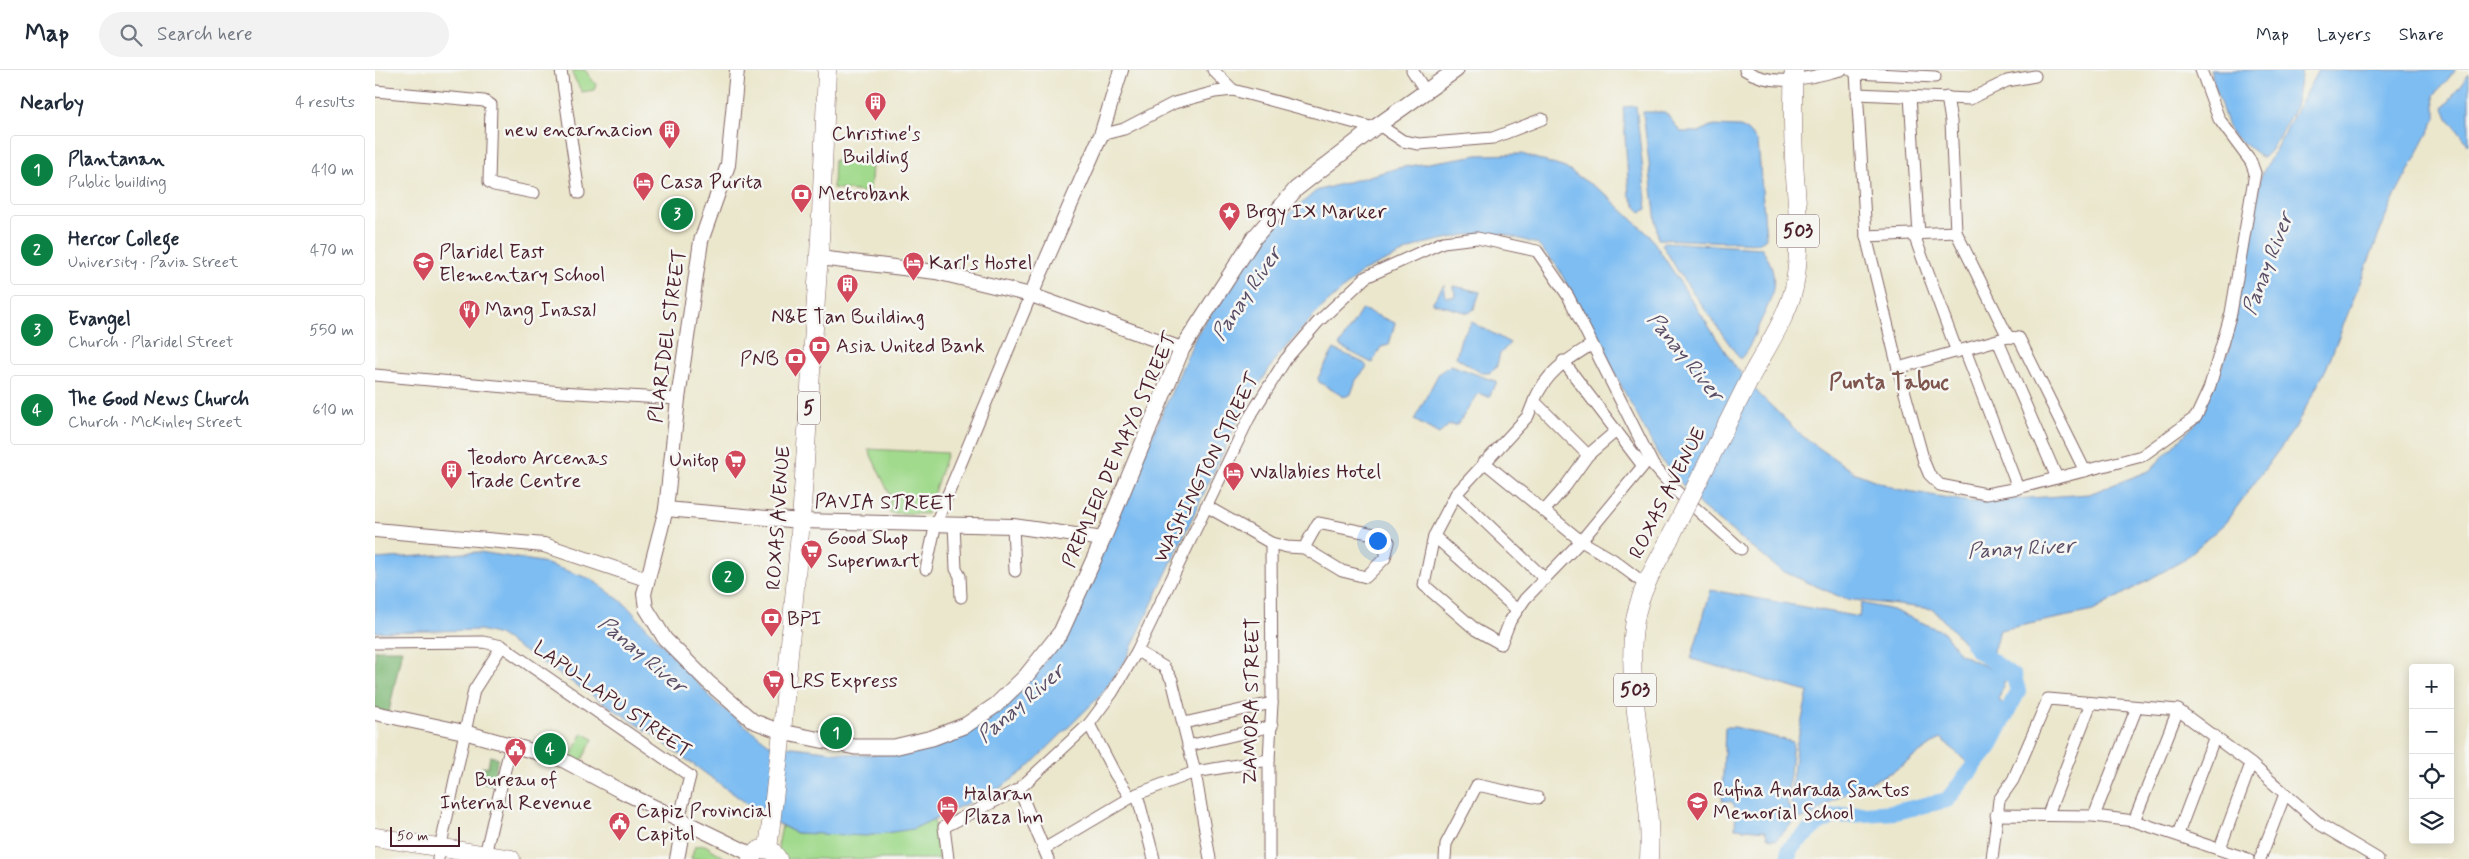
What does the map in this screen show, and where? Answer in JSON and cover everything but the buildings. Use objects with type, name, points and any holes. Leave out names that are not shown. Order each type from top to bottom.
[{"type":"main road","name":"ROXAS AVENUE","points":[[762,855],[770,825],[781,738],[801,521],[819,258],[827,70]]},
{"type":"main road","name":"PREMIER DE MAYO STREET","points":[[781,738],[855,747],[894,747],[932,738],[966,725],[996,705],[1025,676],[1061,632],[1103,539],[1182,349],[1254,238],[1296,190],[1377,127],[1457,70]]},
{"type":"main road","name":"ROXAS AVENUE","points":[[1649,859],[1650,809],[1634,687],[1635,620],[1645,584],[1784,313],[1793,290],[1797,270],[1798,220],[1794,150],[1794,75]]},
{"type":"main road","points":[[375,837],[440,853],[511,859]]},
{"type":"street","points":[[561,70],[579,192]]},
{"type":"street","name":"PLARIDEL STREET","points":[[737,70],[728,165],[701,240],[678,399],[666,509],[646,579],[644,594],[646,608],[665,639],[753,721],[781,738]]},
{"type":"street","points":[[925,569],[937,523],[1031,295],[1101,135],[1121,70]]},
{"type":"street","points":[[1213,70],[1233,90]]},
{"type":"street","points":[[1412,70],[1426,92]]},
{"type":"street","points":[[1745,70],[1755,76],[1794,75],[1841,70]]},
{"type":"street","points":[[1935,77],[1853,72],[1857,94],[1866,236],[1898,368],[1929,474],[1940,485],[1986,494],[2018,488],[2142,456],[2196,417],[2209,389],[2231,313],[2255,173],[2251,162],[2219,119],[2201,70]]},
{"type":"street","points":[[1857,94],[1947,97],[1958,100],[1970,99],[2007,81],[2035,76]]},
{"type":"street","points":[[1101,135],[1124,129],[1174,103],[1215,92],[1233,90],[1377,127],[1403,141],[1419,144],[1493,138],[1542,119]]},
{"type":"street","points":[[375,91],[484,101],[491,106],[489,182],[494,185],[534,193]]},
{"type":"street","points":[[1910,96],[1916,236],[2018,488]]},
{"type":"street","points":[[1947,97],[1951,121],[1956,232],[2003,339],[2057,478]]},
{"type":"street","points":[[1866,236],[1916,236],[1956,232]]},
{"type":"street","name":"WASHINGTON STREET","points":[[948,859],[944,827],[1019,789],[1089,724],[1112,693],[1137,651],[1249,418],[1286,359],[1318,322],[1366,277],[1443,242],[1477,238],[1537,251],[1568,296],[1653,465],[1674,489],[1741,549]]},
{"type":"street","points":[[819,258],[936,272],[1031,295],[1182,349]]},
{"type":"street","points":[[1898,368],[2003,339],[2019,338],[2085,471]]},
{"type":"street","points":[[1563,362],[1643,466],[1581,541],[1517,610],[1510,621],[1501,644],[1476,630],[1424,585],[1434,536],[1456,494],[1528,416],[1542,385],[1563,362],[1591,345]]},
{"type":"street","points":[[375,375],[561,392],[678,399]]},
{"type":"street","points":[[1535,401],[1588,455]]},
{"type":"street","points":[[1544,511],[1565,487],[1588,455],[1616,431]]},
{"type":"street","points":[[1484,462],[1581,541],[1612,559],[1645,584]]},
{"type":"street","points":[[1456,494],[1545,579]]},
{"type":"street","points":[[1206,506],[1271,542],[1287,547],[1304,548],[1342,571],[1366,577],[1385,558],[1389,542],[1373,534],[1318,523],[1304,548]]},
{"type":"street","name":"PAVIA STREET","points":[[666,509],[801,521],[1013,526],[1103,539]]},
{"type":"street","points":[[954,524],[956,569],[960,576],[961,597]]},
{"type":"street","points":[[1013,526],[1015,571]]},
{"type":"street","points":[[375,530],[544,545],[646,579]]},
{"type":"street","points":[[1434,536],[1517,610]]},
{"type":"street","name":"ZAMORA STREET","points":[[1269,859],[1269,760],[1272,726],[1271,542]]},
{"type":"street","points":[[375,643],[483,642],[501,646],[474,690],[440,853]]},
{"type":"street","name":"LAPU-LAPU STREET","points":[[501,646],[690,776],[682,821]]},
{"type":"street","points":[[1137,651],[1163,667],[1172,680],[1195,772],[1210,859]]},
{"type":"street","points":[[1992,859],[1999,800],[2013,780],[2048,698],[2178,710],[2251,764],[2321,825],[2378,859]]},
{"type":"street","points":[[1184,724],[1272,703]]},
{"type":"street","points":[[2048,814],[2091,703]]},
{"type":"street","points":[[2094,816],[2137,706]]},
{"type":"street","points":[[2134,821],[2178,710]]},
{"type":"street","points":[[375,713],[464,732],[561,759],[682,821],[762,855]]},
{"type":"street","points":[[1089,724],[1115,774],[1133,795],[1153,859]]},
{"type":"street","points":[[1188,746],[1272,726]]},
{"type":"street","points":[[2178,834],[2215,736]]},
{"type":"street","points":[[484,857],[511,744]]},
{"type":"street","points":[[1019,789],[1046,854],[1133,795],[1195,772],[1269,760]]},
{"type":"street","points":[[2220,848],[2251,764]]},
{"type":"street","points":[[1445,859],[1446,844],[1477,785],[1537,798]]},
{"type":"street","points":[[2260,859],[2285,794]]},
{"type":"street","points":[[1996,815],[2048,814],[2094,816],[2134,821],[2178,834],[2248,859]]},
{"type":"street","points":[[677,859],[682,821]]},
{"type":"green space","points":[[573,70],[585,70],[596,85],[594,90],[582,92],[573,76]]},
{"type":"green space","points":[[834,160],[872,165],[870,193],[833,188]]},
{"type":"green space","points":[[868,449],[947,453],[927,514],[889,513],[890,495]]},
{"type":"green space","points":[[375,650],[402,650],[389,712],[375,710]]},
{"type":"green space","points":[[583,733],[593,739],[580,764],[569,759]]},
{"type":"green space","points":[[490,756],[498,758],[492,786],[478,782],[482,767],[488,767]]},
{"type":"green space","points":[[934,819],[939,859],[780,859],[778,846],[782,826],[796,833],[913,829]]},
{"type":"green space","points":[[705,845],[727,859],[691,859],[695,846]]},
{"type":"water","points":[[2210,70],[2302,70],[2295,108],[2270,151],[2263,158],[2234,136],[2228,127]]},
{"type":"water","name":"Panay River","points":[[2318,70],[2456,70],[2434,95],[2436,118],[2391,204],[2326,369],[2295,428],[2225,523],[2182,561],[2093,611],[2000,630],[1992,654],[1977,657],[1933,609],[1845,599],[1780,570],[1701,506],[1661,460],[1557,266],[1537,244],[1503,234],[1465,235],[1422,244],[1362,272],[1319,310],[1276,358],[1239,418],[1127,657],[1101,695],[1025,770],[1000,788],[913,829],[866,836],[796,833],[764,816],[646,730],[499,635],[480,630],[375,632],[375,559],[480,552],[541,562],[591,579],[625,604],[715,702],[769,744],[858,755],[893,754],[939,742],[983,723],[1021,689],[1061,642],[1197,334],[1258,241],[1316,191],[1398,168],[1478,155],[1522,154],[1565,168],[1604,193],[1650,236],[1734,365],[1760,395],[1801,435],[1853,472],[1897,489],[1970,502],[2089,494],[2149,471],[2196,423],[2229,350],[2261,176]]},
{"type":"water","points":[[2469,74],[2469,145],[2448,118],[2444,108]]},
{"type":"water","points":[[1636,106],[1647,209],[1641,212],[1629,194],[1623,107]]},
{"type":"water","points":[[1643,112],[1665,112],[1681,132],[1699,132],[1710,126],[1740,127],[1747,130],[1758,142],[1766,238],[1759,243],[1658,239]]},
{"type":"water","points":[[1665,242],[1762,248],[1772,270],[1773,289],[1771,298],[1752,341],[1740,359],[1679,273],[1662,244]]},
{"type":"water","points":[[1444,285],[1446,297],[1455,297],[1454,286],[1480,292],[1474,309],[1469,313],[1432,303]]},
{"type":"water","points":[[1362,309],[1395,323],[1389,345],[1381,347],[1372,363],[1339,346]]},
{"type":"water","points":[[1472,322],[1510,343],[1500,354],[1496,368],[1489,373],[1481,373],[1456,357],[1461,338]]},
{"type":"water","points":[[1334,349],[1364,363],[1367,367],[1356,380],[1351,394],[1344,397],[1319,382],[1318,378]]},
{"type":"water","points":[[1451,365],[1497,382],[1489,397],[1479,393],[1457,425],[1449,425],[1439,434],[1414,420],[1439,373]]},
{"type":"water","points":[[1711,590],[1859,617],[1861,603],[1893,610],[1944,632],[1959,653],[2006,677],[1999,699],[2005,708],[2003,723],[1989,749],[1974,769],[1941,738],[1894,771],[1838,797],[1810,817],[1799,819],[1790,801],[1796,747],[1808,692],[1691,659]]},
{"type":"water","points":[[1725,727],[1735,727],[1793,742],[1787,803],[1796,819],[1776,840],[1768,838],[1765,831],[1735,828],[1736,809],[1732,802],[1722,801]]},
{"type":"waterway","points":[[1789,859],[1789,849],[1816,825],[1834,816],[1895,812],[1947,800],[1989,748],[2018,691],[2014,677],[1977,650],[1971,640]]},
{"type":"place","name":"Christine's Building","points":[[876,121]]},
{"type":"place","name":"new encarnacion","points":[[669,149]]},
{"type":"place","name":"Casa Purita","points":[[644,201]]},
{"type":"place","name":"Metrobank","points":[[802,213]]},
{"type":"place","name":"Evangel","points":[[677,214]]},
{"type":"place","name":"Brgy IX Marker","points":[[1230,231]]},
{"type":"place","name":"Plaridel East Elementary School","points":[[423,282]]},
{"type":"place","name":"Karl's Hostel","points":[[913,282]]},
{"type":"place","name":"N&E Tan Building","points":[[848,304]]},
{"type":"place","name":"Mang Inasal","points":[[469,329]]},
{"type":"place","name":"Asia United Bank","points":[[820,365]]},
{"type":"place","name":"PNB","points":[[795,378]]},
{"type":"place","name":"Unitop","points":[[735,479]]},
{"type":"place","name":"Teodoro Arcenas Trade Centre","points":[[451,489]]},
{"type":"place","name":"Wallabies Hotel","points":[[1234,491]]},
{"type":"place","name":"Good Shop Supermart","points":[[811,569]]},
{"type":"place","name":"Hercor College","points":[[728,577]]},
{"type":"place","name":"BPI","points":[[771,638]]},
{"type":"place","name":"LRS Express","points":[[774,700]]},
{"type":"place","name":"Plantanan","points":[[836,733]]},
{"type":"place","name":"The Good News Church","points":[[550,749]]},
{"type":"place","name":"Bureau of Internal Revenue","points":[[516,767]]},
{"type":"place","name":"Rufina Andrada Santos Memorial School","points":[[1697,821]]},
{"type":"place","name":"Halaran Plaza Inn","points":[[948,825]]},
{"type":"place","name":"Capiz Provincial Capitol","points":[[620,842]]},
{"type":"district","name":"Punta Tabuc","points":[[1889,383]]}]
